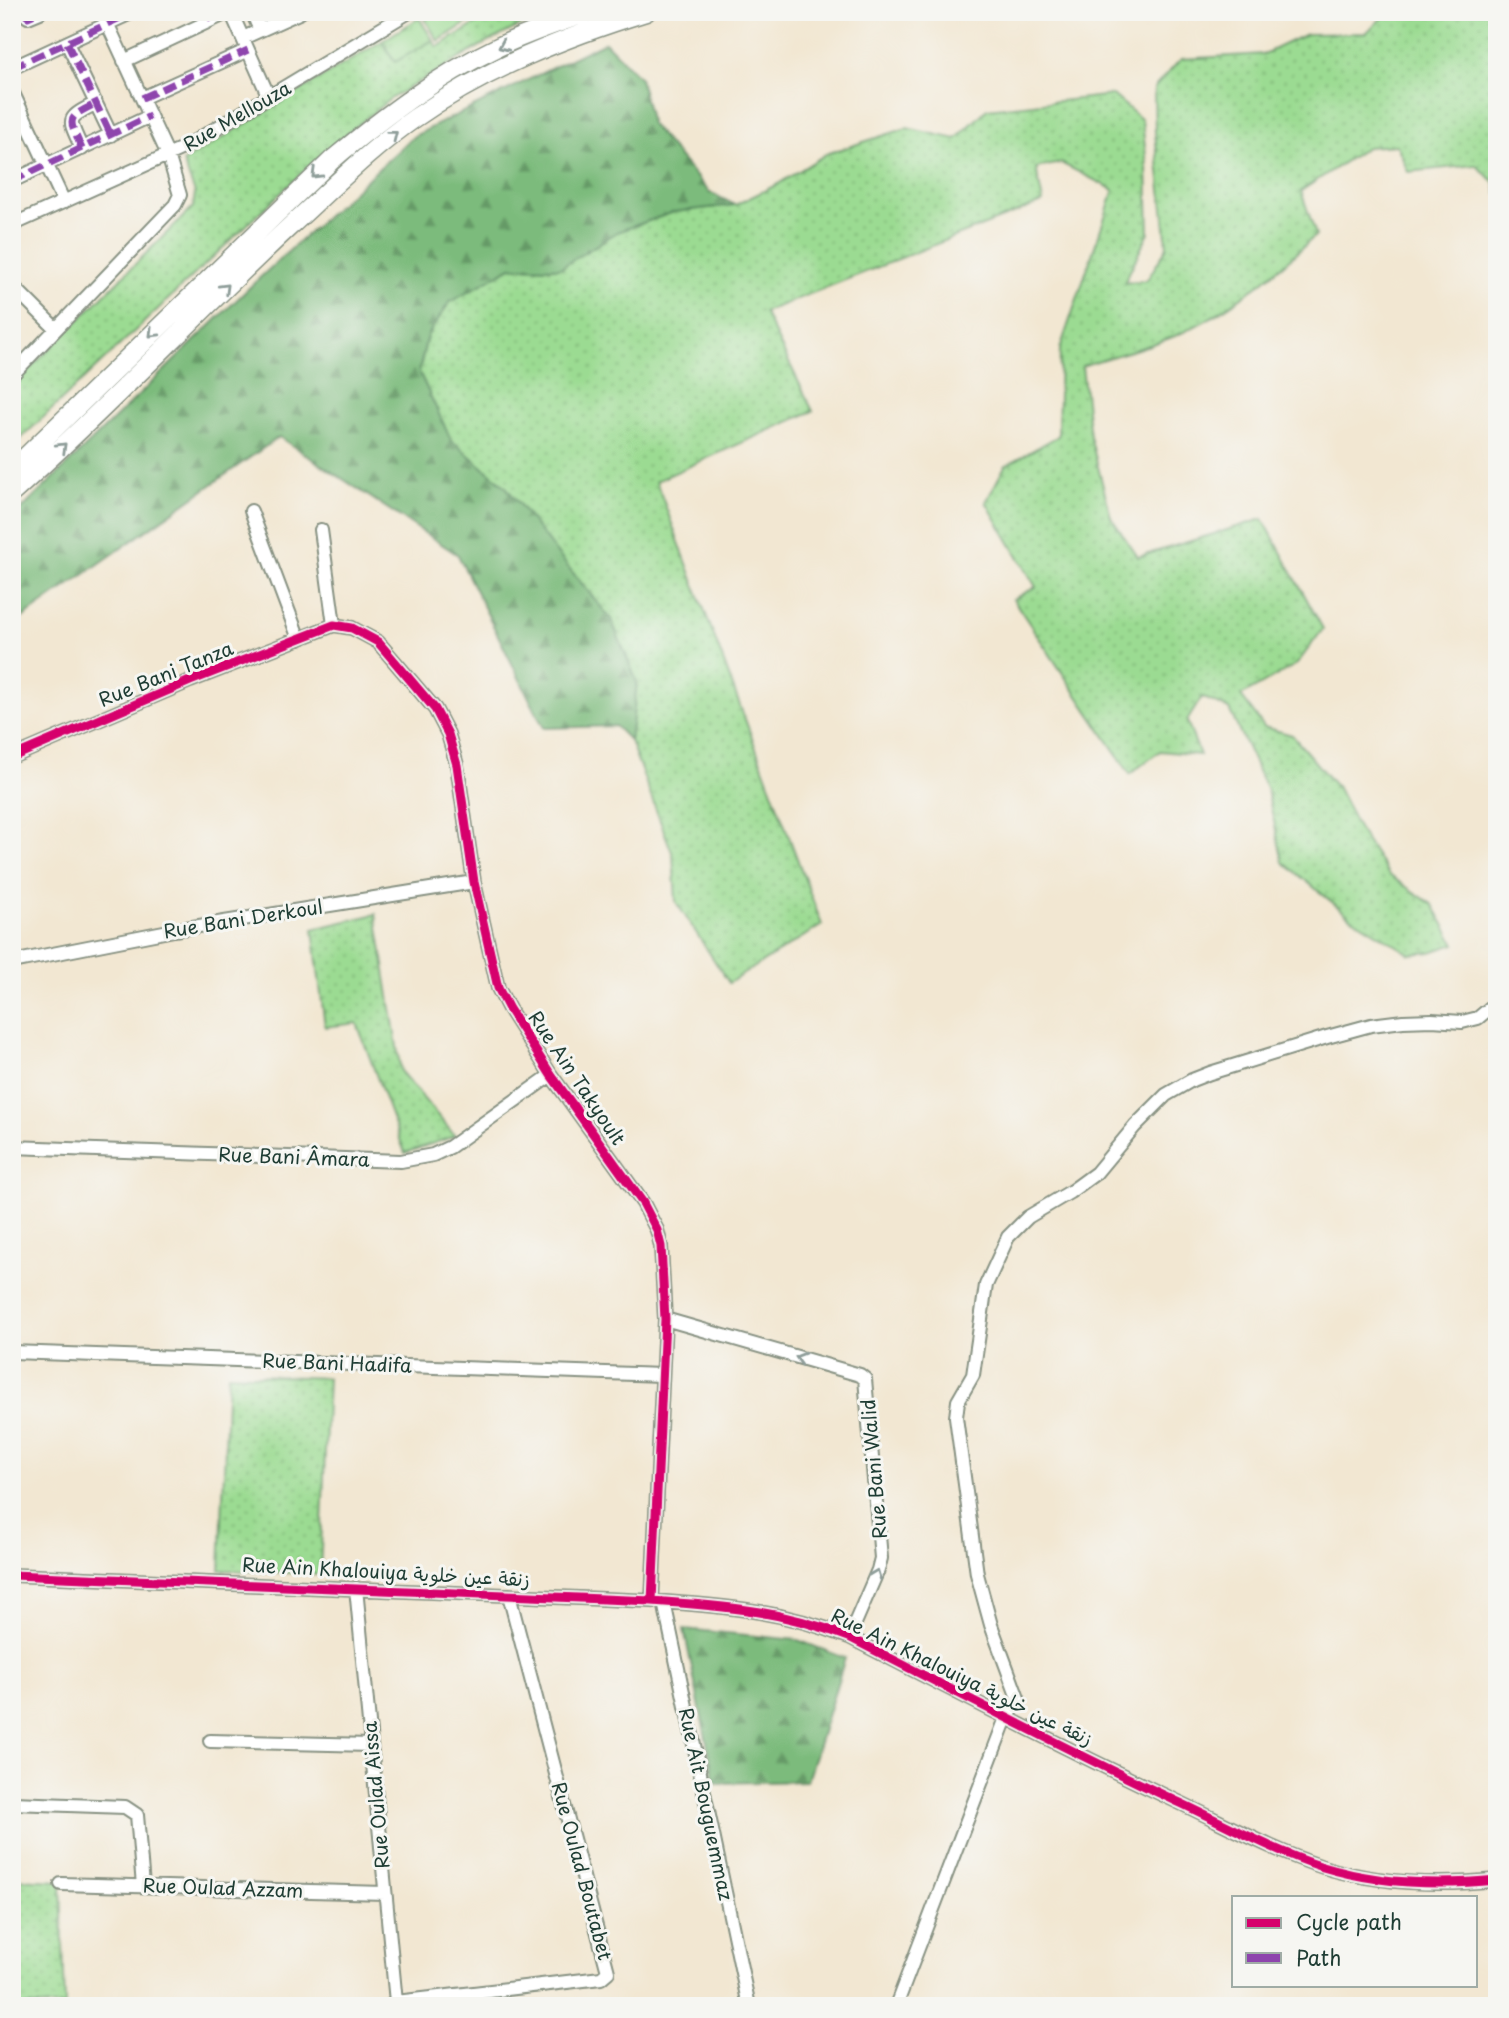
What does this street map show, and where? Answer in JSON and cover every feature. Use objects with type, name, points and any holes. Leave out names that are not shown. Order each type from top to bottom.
[{"type":"highway","points":[[12,470],[322,169],[365,131],[425,89],[498,47],[589,12]]},
{"type":"highway","points":[[12,494],[311,207],[414,118],[471,84],[540,50],[646,12]]},
{"type":"highway","points":[[12,455],[75,399],[108,377]]},
{"type":"street","points":[[22,12],[28,17],[40,12]]},
{"type":"street","points":[[12,68],[67,43],[105,18],[133,12]]},
{"type":"street","points":[[124,61],[210,16],[230,12],[269,97]]},
{"type":"street","points":[[252,12],[260,30]]},
{"type":"street","name":"Rue Mellouza","points":[[12,375],[177,202],[181,191],[168,155],[409,12]]},
{"type":"street","points":[[142,98],[245,44],[260,30],[297,13]]},
{"type":"street","points":[[12,225],[168,155],[105,18]]},
{"type":"street","points":[[67,43],[111,135]]},
{"type":"street","points":[[14,100],[64,202]]},
{"type":"street","points":[[82,149],[72,125],[72,118],[95,104]]},
{"type":"street","points":[[12,181],[150,117]]},
{"type":"street","points":[[12,285],[56,329]]},
{"type":"street","points":[[251,511],[299,639]]},
{"type":"street","points":[[321,530],[334,625]]},
{"type":"street","name":"Rue Bani Tanza","points":[[12,757],[190,681],[334,625]]},
{"type":"street","name":"Rue Ain Takyoult","points":[[334,625],[352,628],[378,642],[435,709],[448,734],[457,765],[474,882],[498,988],[551,1075],[643,1203],[657,1230],[661,1246],[665,1319],[658,1601]]},
{"type":"street","name":"Rue Bani Derkoul","points":[[12,962],[174,930],[474,882]]},
{"type":"street","points":[[1478,1018],[1497,1002]]},
{"type":"street","points":[[896,2006],[1006,1718],[1019,1701],[991,1625],[977,1574],[956,1417],[958,1401],[973,1375],[986,1285],[1008,1237],[1028,1217],[1089,1178],[1166,1096],[1192,1080],[1371,1025],[1432,1020],[1462,1022],[1497,1017]]},
{"type":"street","name":"Rue Bani Âmara","points":[[12,1147],[401,1161],[418,1159],[450,1147],[551,1075]]},
{"type":"street","name":"Rue Bani Walid","points":[[665,1319],[860,1375],[865,1379],[881,1558],[849,1637]]},
{"type":"street","name":"Rue Bani Hadifa","points":[[12,1352],[662,1375]]},
{"type":"street","name":"Rue Ain Khalouiya زنقة عين خلوية","points":[[12,1575],[658,1601],[746,1608],[773,1613],[815,1623],[849,1637],[1006,1718],[1277,1849],[1324,1867],[1394,1881],[1453,1884],[1497,1880]]},
{"type":"street","name":"Rue Oulad Aissa","points":[[356,1588],[393,2004]]},
{"type":"street","name":"Rue Oulad Boutabet","points":[[393,2004],[601,1978],[608,1972],[509,1595]]},
{"type":"street","name":"Rue Ait Bouguemmaz","points":[[658,1601],[749,2006]]},
{"type":"street","points":[[210,1741],[371,1745]]},
{"type":"street","points":[[12,1803],[125,1807],[133,1811],[137,1815],[144,1886]]},
{"type":"street","name":"Rue Oulad Azzam","points":[[61,1884],[385,1894]]},
{"type":"green space","points":[[435,12],[467,12],[472,20],[438,41],[425,19]]},
{"type":"green space","points":[[496,12],[547,12],[486,43],[390,99],[322,154],[12,447],[12,386],[193,207],[195,193],[183,162],[382,41],[395,62],[433,40],[437,47]]},
{"type":"green space","points":[[1388,12],[1497,12],[1497,194],[1495,183],[1476,165],[1408,172],[1397,145],[1367,147],[1301,191],[1316,235],[1250,292],[1175,336],[1082,366],[1090,436],[1111,517],[1138,557],[1263,519],[1323,629],[1297,664],[1241,696],[1264,727],[1292,735],[1339,790],[1358,828],[1389,875],[1433,905],[1455,944],[1431,952],[1410,954],[1349,916],[1283,862],[1267,790],[1229,709],[1202,697],[1187,721],[1200,755],[1160,751],[1130,774],[1013,599],[1036,587],[986,502],[1005,466],[1058,436],[1060,349],[1114,190],[1061,163],[1036,168],[1043,202],[764,312],[813,411],[656,481],[822,925],[729,983],[676,902],[673,855],[630,741],[637,682],[555,551],[506,487],[451,440],[419,372],[427,336],[449,303],[511,267],[560,268],[617,232],[674,212],[735,205],[778,184],[826,154],[907,128],[956,139],[987,109],[1113,95],[1142,120],[1147,166],[1149,232],[1124,283],[1147,280],[1167,247],[1155,133],[1154,88],[1181,59],[1264,54],[1306,34],[1366,33]]},
{"type":"green space","points":[[419,18],[433,40],[395,62],[382,41]]},
{"type":"green space","points":[[605,42],[640,78],[651,124],[709,192],[735,205],[674,212],[617,232],[560,268],[511,267],[449,303],[427,336],[419,372],[451,440],[506,487],[611,619],[637,682],[630,741],[615,726],[544,728],[458,555],[279,437],[12,625],[12,519],[35,496],[253,284],[414,136]]},
{"type":"green space","points":[[376,914],[401,1072],[455,1136],[405,1153],[357,1023],[325,1027],[313,929]]},
{"type":"green space","points":[[228,1374],[328,1378],[320,1574],[220,1570]]},
{"type":"green space","points":[[684,1629],[798,1640],[845,1658],[807,1781],[715,1783]]},
{"type":"green space","points":[[12,1879],[61,1881],[65,2006],[12,2006]]},
{"type":"marked path","points":[[22,12],[28,17],[40,12]]},
{"type":"marked path","points":[[12,68],[133,12]]},
{"type":"marked path","points":[[208,12],[212,20]]},
{"type":"marked path","points":[[67,43],[111,135]]},
{"type":"marked path","points":[[142,98],[248,50]]},
{"type":"marked path","points":[[82,149],[72,121],[78,113],[95,104]]},
{"type":"marked path","points":[[12,181],[150,116]]},
{"type":"cycle path","points":[[12,757],[190,681],[334,625],[352,628],[378,642],[435,709],[448,734],[457,765],[474,882],[498,988],[551,1075],[643,1203],[657,1230],[661,1246],[665,1319],[652,1601]]},
{"type":"cycle path","points":[[12,1575],[652,1601],[728,1607],[776,1615],[849,1637],[1091,1760],[1247,1835],[1323,1867],[1366,1877],[1409,1882],[1497,1880]]}]
